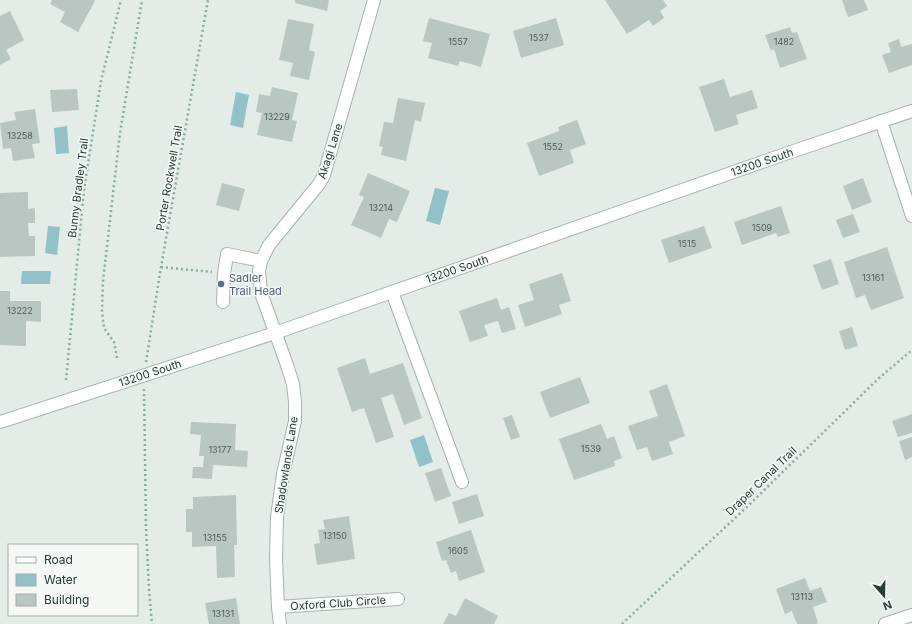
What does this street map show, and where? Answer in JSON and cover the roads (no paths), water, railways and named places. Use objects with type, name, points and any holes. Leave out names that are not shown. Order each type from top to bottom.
[{"type":"street","name":"Akagi Lane","points":[[275,333],[261,293],[259,271],[261,261],[268,245],[319,184],[324,174],[374,0]]},
{"type":"street","name":"13200 South","points":[[0,422],[275,333],[912,111]]},
{"type":"street","points":[[881,121],[912,216]]},
{"type":"street","points":[[223,302],[224,274],[227,254],[261,261]]},
{"type":"street","points":[[392,292],[462,482]]},
{"type":"street","name":"Shadowlands Lane","points":[[275,333],[293,384],[295,402],[295,421],[283,474],[277,517],[276,560],[280,624]]},
{"type":"street","name":"Oxford Club Circle","points":[[278,607],[398,599]]},
{"type":"street","points":[[886,624],[912,614]]},
{"type":"water","points":[[236,92],[249,95],[243,128],[230,125]]},
{"type":"water","points":[[67,126],[69,153],[56,154],[54,128]]},
{"type":"water","points":[[435,188],[449,191],[440,225],[426,221]]},
{"type":"water","points":[[48,226],[60,227],[57,255],[45,253]]},
{"type":"water","points":[[22,271],[51,271],[50,284],[21,284]]},
{"type":"water","points":[[424,435],[433,462],[419,467],[410,440]]},
{"type":"place","name":"Sadler Trail Head","points":[[221,284]]}]
